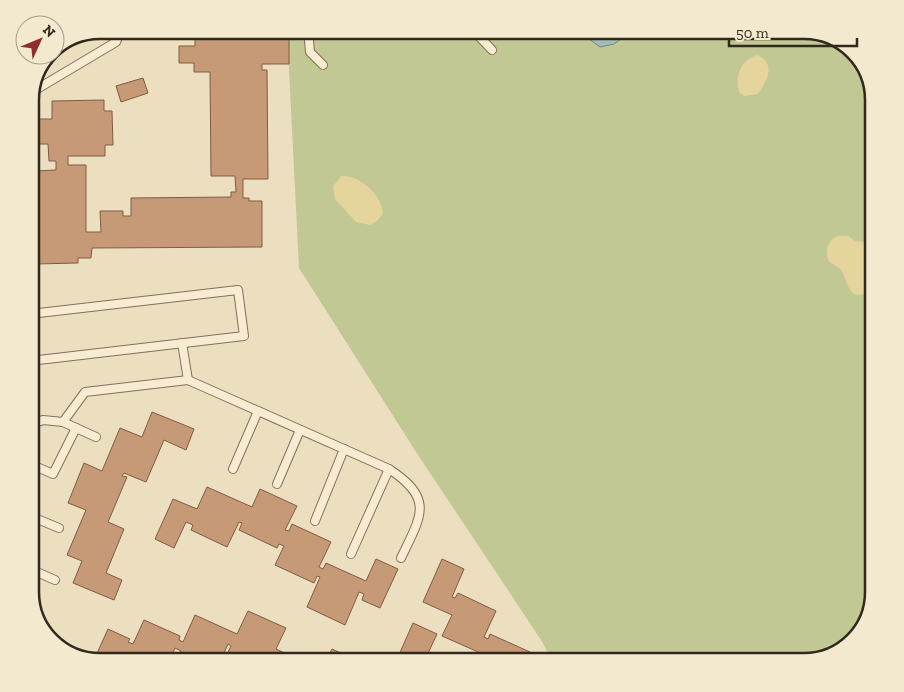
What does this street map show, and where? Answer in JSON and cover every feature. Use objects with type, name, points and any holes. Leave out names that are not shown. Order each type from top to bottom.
[{"type":"lane","points":[[41,87],[116,42],[117,39]]},
{"type":"lane","points":[[309,39],[310,52],[323,65]]},
{"type":"lane","points":[[482,39],[492,50]]},
{"type":"lane","points":[[39,313],[238,290],[244,336],[39,360]]},
{"type":"lane","points":[[182,343],[188,380]]},
{"type":"lane","points":[[63,422],[85,392],[188,380],[389,469],[404,479],[419,498],[420,518],[401,558]]},
{"type":"lane","points":[[233,469],[258,411]]},
{"type":"lane","points":[[39,422],[43,420],[63,422],[96,437]]},
{"type":"lane","points":[[39,468],[53,474],[76,428]]},
{"type":"lane","points":[[277,484],[300,430]]},
{"type":"lane","points":[[315,521],[344,449]]},
{"type":"lane","points":[[351,554],[389,469]]},
{"type":"lane","points":[[39,520],[59,528]]},
{"type":"lane","points":[[39,574],[55,580]]},
{"type":"green space","points":[[287,39],[812,39],[835,47],[853,63],[859,73],[864,88],[865,100],[865,592],[862,612],[857,623],[838,643],[812,653],[548,653],[418,455],[299,268]]},
{"type":"sand","points":[[757,55],[767,62],[767,78],[758,94],[744,96],[739,92],[738,75],[746,61]]},
{"type":"sand","points":[[341,176],[355,179],[374,193],[382,207],[383,214],[377,221],[370,225],[356,222],[335,199],[333,186]]},
{"type":"sand","points":[[837,236],[848,236],[855,241],[865,242],[865,293],[863,294],[854,294],[851,291],[842,271],[830,262],[828,258],[829,244]]},
{"type":"water","points":[[589,39],[621,39],[614,44],[600,47]]},
{"type":"building","points":[[195,39],[289,39],[289,64],[262,64],[262,70],[267,70],[268,179],[243,179],[243,198],[249,198],[249,201],[262,201],[262,247],[92,248],[91,258],[78,258],[78,263],[39,264],[39,171],[56,170],[56,161],[49,161],[48,144],[39,144],[39,119],[52,119],[52,101],[104,100],[104,111],[112,111],[113,145],[105,145],[105,156],[68,156],[68,165],[86,165],[86,232],[101,232],[100,211],[123,211],[123,216],[131,216],[131,198],[231,197],[231,192],[236,192],[235,176],[211,176],[210,72],[194,72],[194,63],[179,63],[179,46],[195,46]]},
{"type":"building","points":[[143,78],[148,93],[121,102],[116,86]]},
{"type":"building","points":[[152,412],[194,429],[186,450],[164,440],[146,482],[124,473],[122,476],[127,477],[108,522],[124,529],[106,573],[122,580],[114,600],[73,583],[82,561],[67,555],[86,510],[68,503],[84,463],[102,471],[120,428],[142,437]]},
{"type":"building","points":[[207,487],[252,507],[260,489],[297,506],[285,530],[289,531],[292,524],[331,542],[319,567],[323,569],[326,563],[366,581],[376,559],[398,569],[380,608],[362,600],[364,594],[359,592],[345,625],[307,607],[320,577],[317,576],[314,583],[275,565],[284,546],[279,544],[277,548],[239,530],[242,523],[239,522],[227,547],[191,530],[193,525],[186,522],[174,548],[155,539],[173,499],[197,509]]},
{"type":"building","points":[[442,559],[464,569],[452,597],[455,598],[458,593],[496,611],[484,637],[488,639],[490,634],[530,652],[480,653],[442,636],[452,615],[423,602]]},
{"type":"building","points":[[248,611],[286,628],[276,649],[285,653],[230,653],[228,652],[231,646],[228,644],[224,653],[180,653],[181,651],[175,648],[173,653],[97,653],[108,629],[130,639],[128,642],[133,644],[144,620],[180,636],[179,640],[183,642],[195,615],[237,634]]},
{"type":"building","points":[[413,623],[437,634],[428,653],[400,653]]},
{"type":"building","points":[[332,649],[341,653],[330,653]]}]
